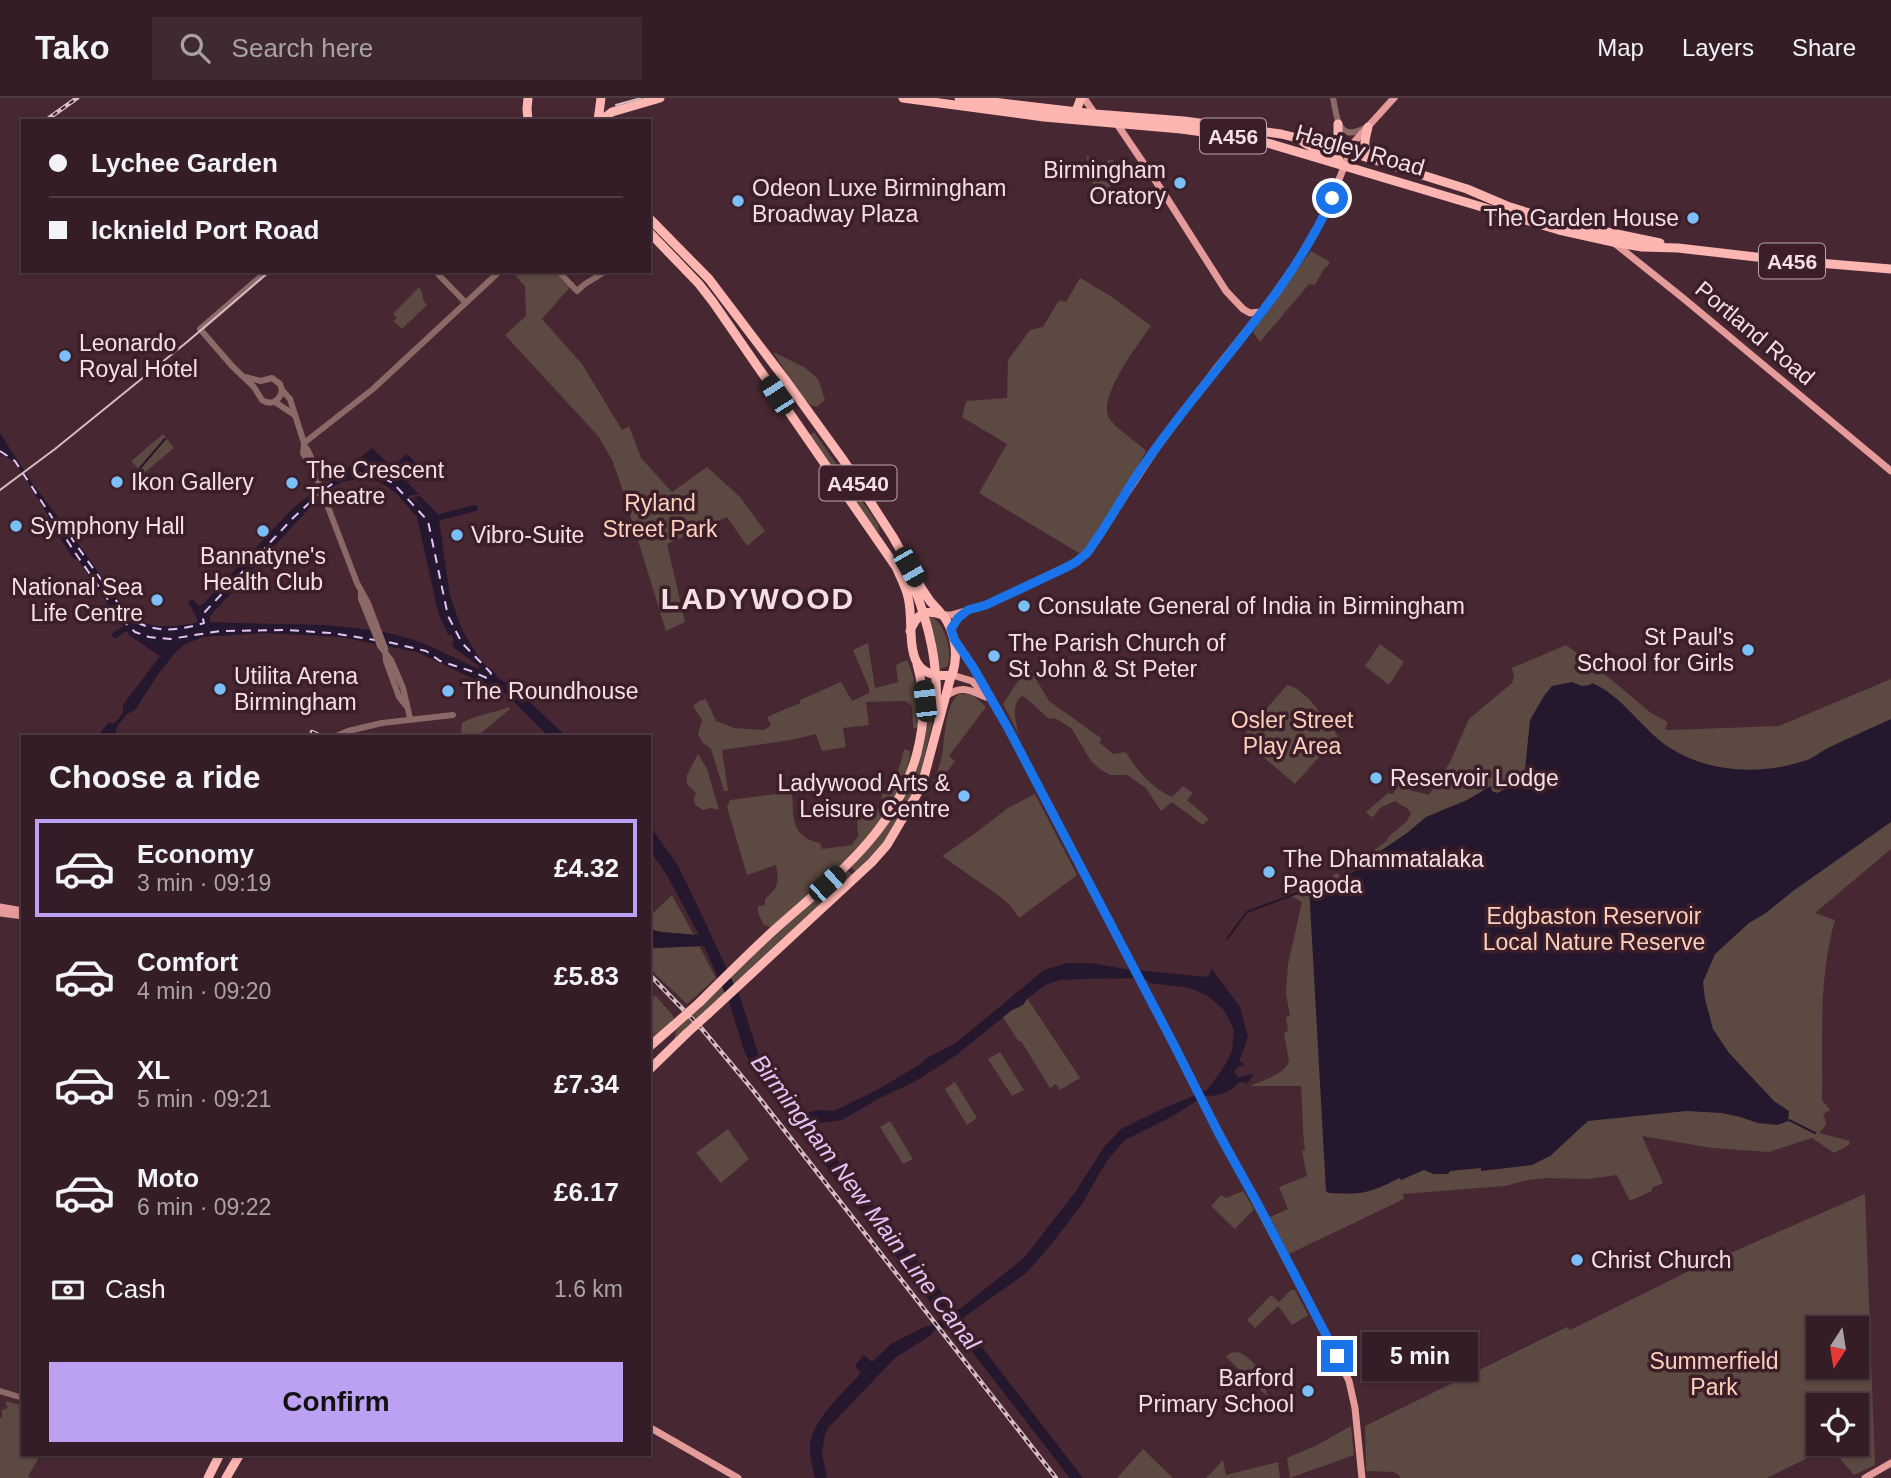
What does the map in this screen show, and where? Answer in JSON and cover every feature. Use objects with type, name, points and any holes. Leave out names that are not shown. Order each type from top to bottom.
[{"type":"highway","points":[[528,98],[528,119]]},
{"type":"highway","points":[[599,119],[601,98]]},
{"type":"highway","points":[[602,119],[612,112],[660,98]]},
{"type":"highway","name":"Hagley Road","points":[[902,98],[1044,117],[1115,120],[1298,138],[1468,190],[1525,212],[1591,230],[1645,239],[1678,248]]},
{"type":"highway","name":"Hagley Road","points":[[960,98],[1076,111],[1115,120]]},
{"type":"highway","points":[[1076,111],[1082,98]]},
{"type":"highway","points":[[1315,142],[1331,142],[1335,139],[1338,124]]},
{"type":"highway","points":[[1368,127],[1364,141],[1365,151],[1371,159]]},
{"type":"highway","name":"Hagley Road","points":[[1255,134],[1346,166],[1559,230],[1613,242],[1642,247],[1678,248],[1891,269]]},
{"type":"highway","points":[[1298,138],[1308,147],[1331,155],[1346,166]]},
{"type":"highway","points":[[1434,179],[1433,184],[1439,193]]},
{"type":"highway","name":"A4540","points":[[654,236],[709,279],[844,461],[926,595],[942,614]]},
{"type":"highway","name":"A4540","points":[[654,236],[713,302],[896,566],[909,599],[910,631]]},
{"type":"highway","points":[[878,539],[888,530]]},
{"type":"highway","name":"A4540","points":[[897,545],[932,639],[937,703],[935,733]]},
{"type":"highway","points":[[651,1045],[864,849],[883,825],[910,778],[925,710],[923,686],[911,649],[910,631],[915,620],[924,613],[932,611],[942,614],[953,634],[956,652],[951,675],[927,672],[917,662]]},
{"type":"highway","name":"A4540","points":[[651,1068],[858,877],[887,845],[923,781],[951,675]]},
{"type":"highway","points":[[846,866],[858,877]]},
{"type":"highway","points":[[208,1478],[219,1456]]},
{"type":"highway","points":[[226,1478],[239,1456]]},
{"type":"main road","points":[[1082,98],[1095,114]]},
{"type":"main road","points":[[942,614],[993,602],[1076,562],[1087,553],[1135,478],[1295,265],[1326,212],[1354,142],[1394,98]]},
{"type":"main road","points":[[1115,120],[1226,291],[1243,309],[1250,313],[1261,313]]},
{"type":"main road","name":"Portland Road","points":[[1591,230],[1613,242],[1683,298],[1891,471]]},
{"type":"main road","points":[[1243,309],[1247,330]]},
{"type":"main road","points":[[968,610],[958,618],[953,634],[1040,787],[1349,1381],[1355,1408],[1362,1478]]},
{"type":"main road","points":[[951,675],[972,681],[994,705]]},
{"type":"main road","points":[[946,696],[958,689],[986,697]]},
{"type":"main road","points":[[0,906],[21,911]]},
{"type":"main road","points":[[0,913],[21,916]]},
{"type":"main road","points":[[651,1428],[738,1478]]},
{"type":"main road","points":[[1865,1478],[1891,1462]]},
{"type":"street","points":[[1333,98],[1338,124],[1342,130],[1351,133],[1368,127]]},
{"type":"street","points":[[524,119],[527,109]]},
{"type":"street","points":[[265,273],[200,329],[245,377],[262,400],[275,402],[295,415]]},
{"type":"street","points":[[437,273],[465,302]]},
{"type":"street","points":[[245,377],[261,381],[272,378],[277,380],[290,399],[304,443],[373,389],[498,273]]},
{"type":"street","points":[[560,273],[577,291],[604,273]]},
{"type":"street","points":[[258,393],[261,381]]},
{"type":"street","points":[[275,402],[282,390]]},
{"type":"street","points":[[315,473],[383,649],[403,688],[410,718]]},
{"type":"street","points":[[337,735],[360,727],[418,717]]},
{"type":"street","points":[[0,1391],[21,1397]]},
{"type":"green space","points":[[1086,155],[1102,164],[1113,160],[1123,178],[1099,194],[1093,185]]},
{"type":"green space","points":[[1311,251],[1330,262],[1315,285],[1309,284],[1260,342],[1253,332]]},
{"type":"green space","name":"Ryland Street Park","points":[[513,273],[555,273],[570,287],[542,319],[582,364],[622,430],[629,426],[641,458],[672,492],[707,467],[740,497],[765,531],[747,546],[727,517],[667,544],[685,622],[666,631],[612,460],[599,437],[505,335],[526,316],[525,286]]},
{"type":"green space","points":[[1080,278],[1112,297],[1151,326],[1121,370],[1109,397],[1107,409],[1112,422],[1146,451],[1090,543],[1079,553],[979,493],[1007,444],[962,417],[966,401],[1007,398],[1008,360],[1030,330],[1043,327],[1059,300],[1066,302]]},
{"type":"green space","points":[[419,287],[427,305],[402,329],[393,321],[397,318],[393,314]]},
{"type":"green space","points":[[773,352],[804,367],[818,379],[825,400],[816,407],[810,405],[801,396]]},
{"type":"green space","points":[[814,432],[878,524],[880,533],[870,525],[808,437]]},
{"type":"green space","points":[[163,434],[174,448],[143,474],[131,461]]},
{"type":"green space","points":[[932,617],[941,626],[948,646],[948,666],[941,669],[929,618]]},
{"type":"green space","points":[[868,643],[875,688],[898,682],[896,665],[907,660],[918,693],[918,728],[913,728],[912,706],[906,701],[866,702],[869,725],[843,728],[846,747],[822,751],[816,734],[722,750],[728,791],[724,791],[711,749],[702,742],[698,734],[702,720],[693,706],[706,699],[716,721],[734,728],[764,730],[771,725],[767,717],[841,682],[852,701],[869,693],[853,650]]},
{"type":"green space","points":[[1380,644],[1404,662],[1389,685],[1365,666]]},
{"type":"green space","name":"Edgbaston Reservoir Local Nature Reserve","points":[[1566,645],[1651,713],[1668,722],[1665,729],[1669,730],[1779,726],[1891,679],[1891,849],[1815,913],[1835,920],[1826,965],[1822,1010],[1822,1100],[1830,1110],[1823,1114],[1826,1125],[1819,1133],[1850,1141],[1849,1145],[1834,1153],[1812,1138],[1769,1152],[1712,1148],[1642,1136],[1663,1183],[1630,1201],[1617,1175],[1588,1179],[1547,1178],[1505,1186],[1403,1194],[1404,1199],[1289,1254],[1270,1217],[1288,1209],[1279,1187],[1307,1176],[1302,1151],[1305,1150],[1301,1086],[1250,1086],[1277,1074],[1289,1062],[1284,1033],[1288,1031],[1286,1017],[1290,1016],[1286,994],[1288,964],[1302,902],[1291,896],[1304,893],[1304,881],[1323,884],[1336,873],[1344,880],[1367,860],[1365,857],[1388,840],[1387,838],[1407,821],[1411,813],[1395,801],[1380,808],[1374,816],[1371,817],[1366,812],[1388,793],[1393,794],[1399,784],[1429,795],[1450,762],[1469,719],[1512,683],[1512,668]]},
{"type":"green space","points":[[1028,666],[1049,701],[1101,738],[1100,743],[1113,754],[1126,752],[1145,778],[1158,789],[1172,797],[1183,786],[1193,793],[1187,800],[1209,819],[1203,825],[1172,802],[1161,811],[1146,788],[1127,775],[1110,775],[1101,770],[1091,761],[1072,729],[1055,718],[1049,719],[1022,696],[1015,709],[1019,735],[1003,704]]},
{"type":"green space","points":[[927,679],[932,681],[932,724],[919,781],[884,844],[856,872],[852,865],[879,835],[924,741],[929,710]]},
{"type":"green space","name":"Osler Street Play Area","points":[[1287,685],[1308,698],[1338,736],[1295,784],[1241,738]]},
{"type":"green space","points":[[959,694],[973,695],[986,707],[949,756],[955,761],[938,784],[935,784],[933,783],[942,757],[949,712]]},
{"type":"green space","points":[[509,707],[510,709],[478,735],[461,735],[462,723]]},
{"type":"green space","points":[[904,749],[910,751],[910,755],[904,783],[875,831],[774,928],[764,925],[758,913],[758,906],[765,905],[765,899],[777,884],[776,865],[747,875],[727,807],[730,800],[792,792],[794,818],[798,831],[803,836],[820,843],[822,849],[852,845],[858,836],[856,809],[870,808],[872,814],[879,809],[881,786],[892,784]]},
{"type":"green space","points":[[698,754],[707,769],[719,810],[703,810],[695,805],[696,793],[687,784],[687,775]]},
{"type":"green space","points":[[1035,794],[1077,875],[1019,918],[1002,898],[942,856],[1008,808]]},
{"type":"green space","points":[[846,871],[853,877],[674,1041],[677,1027]]},
{"type":"green space","points":[[672,895],[694,935],[651,930],[651,915]]},
{"type":"green space","points":[[651,943],[654,948],[699,946],[716,978],[687,1004],[651,970]]},
{"type":"green space","points":[[651,993],[674,1017],[674,1021],[651,1041]]},
{"type":"green space","points":[[1027,998],[1080,1078],[1060,1090],[1056,1084],[1050,1088],[1003,1017],[1023,1005]]},
{"type":"green space","points":[[1000,1052],[1024,1090],[1012,1096],[988,1059]]},
{"type":"green space","points":[[955,1082],[977,1118],[967,1125],[945,1089]]},
{"type":"green space","points":[[890,1121],[913,1159],[903,1164],[880,1127]]},
{"type":"green space","points":[[728,1129],[749,1159],[721,1183],[696,1153]]},
{"type":"green space","points":[[1243,1191],[1254,1209],[1235,1229],[1211,1206],[1221,1195],[1226,1198]]},
{"type":"green space","name":"Summerfield Park","points":[[1865,1194],[1875,1465],[1854,1475],[1838,1456],[1869,1456],[1869,1393],[1806,1393],[1806,1456],[1812,1456],[1767,1478],[1400,1478],[1394,1472],[1366,1471],[1365,1426],[1567,1327],[1570,1330],[1689,1271]]},
{"type":"green space","points":[[1291,1290],[1295,1290],[1308,1315],[1292,1325],[1278,1306],[1255,1328],[1247,1320],[1271,1295],[1279,1302]]},
{"type":"green space","points":[[1238,1352],[1250,1359],[1258,1370],[1267,1396],[1226,1357],[1230,1353]]},
{"type":"green space","points":[[5,1401],[21,1405],[21,1456],[40,1456],[28,1476],[31,1478],[0,1478],[0,1418],[2,1410],[8,1408]]},
{"type":"green space","points":[[1351,1426],[1354,1455],[1290,1478],[1287,1458]]},
{"type":"green space","points":[[1143,1449],[1173,1478],[1117,1478]]},
{"type":"green space","points":[[1223,1460],[1226,1475],[1278,1462],[1280,1478],[1206,1478]]},
{"type":"water","points":[[0,433],[32,483],[127,612],[151,625],[169,626],[196,623],[198,620],[188,602],[192,599],[200,606],[205,602],[292,509],[307,497],[315,495],[372,448],[392,467],[407,454],[420,467],[407,482],[419,494],[407,496],[413,498],[425,511],[414,497],[420,496],[438,514],[450,596],[462,630],[481,661],[565,735],[547,735],[506,694],[417,652],[340,637],[265,633],[203,637],[185,644],[159,673],[135,710],[127,714],[117,726],[115,735],[99,735],[108,723],[115,723],[123,713],[123,705],[160,656],[130,636],[78,560],[73,558],[15,462],[0,454]],"holes":[[[357,479],[378,481],[388,487],[417,517],[438,612],[448,635],[451,634],[454,648],[479,666],[479,669],[424,644],[380,632],[332,626],[210,622],[210,616],[317,497],[341,482]]]},
{"type":"water","name":"Edgbaston Reservoir Local Nature Reserve","points":[[1572,682],[1582,686],[1592,683],[1603,688],[1670,748],[1701,763],[1718,767],[1753,770],[1804,761],[1891,719],[1891,822],[1749,923],[1715,954],[1703,982],[1713,1029],[1729,1053],[1774,1101],[1789,1111],[1788,1121],[1777,1125],[1722,1113],[1686,1111],[1588,1121],[1550,1156],[1532,1165],[1481,1171],[1481,1168],[1450,1171],[1448,1174],[1434,1174],[1424,1170],[1366,1192],[1329,1193],[1326,1191],[1309,886],[1325,890],[1335,882],[1344,880],[1426,817],[1467,800],[1491,786],[1492,791],[1497,793],[1516,784],[1525,770],[1530,720],[1552,686]]},
{"type":"water","name":"Birmingham New Main Line Canal","points":[[651,828],[677,864],[691,892],[740,997],[759,1056],[802,1114],[818,1110],[834,1111],[879,1089],[956,1043],[1044,970],[1067,963],[1091,963],[1208,977],[1212,969],[1240,1007],[1248,1037],[1239,1062],[1244,1065],[1234,1072],[1238,1077],[1254,1074],[1246,1085],[1245,1082],[1238,1083],[1223,1093],[1205,1096],[1125,1140],[1106,1162],[1082,1204],[1026,1273],[963,1318],[991,1359],[1083,1478],[1070,1478],[959,1335],[944,1329],[934,1330],[931,1335],[895,1358],[829,1427],[822,1453],[827,1478],[815,1478],[810,1453],[812,1435],[830,1406],[861,1373],[855,1366],[864,1355],[872,1362],[891,1344],[930,1326],[942,1317],[755,1074],[744,1050],[730,1005],[704,946],[654,948],[651,930],[699,935],[668,877],[651,852]],"holes":[[[1131,978],[1146,979],[1150,983],[1190,988],[1208,996],[1224,1010],[1234,1030],[1232,1051],[1224,1067],[1207,1090],[1121,1129],[1104,1147],[1076,1191],[1024,1258],[956,1310],[806,1120],[808,1118],[821,1123],[842,1120],[914,1082],[955,1056],[1045,985],[1060,980]]]},
{"type":"waterway","points":[[140,468],[165,439]]},
{"type":"waterway","points":[[433,519],[475,508]]},
{"type":"waterway","points":[[115,635],[130,625]]},
{"type":"waterway","points":[[1227,939],[1247,912],[1303,891]]},
{"type":"waterway","points":[[1789,1120],[1815,1133]]},
{"type":"ferry route","points":[[0,451],[15,461],[78,557],[123,621],[135,632],[149,637],[170,639],[220,631],[286,630],[375,640]]},
{"type":"ferry route","points":[[325,489],[348,474],[378,476],[393,483],[428,521],[448,616],[462,643],[491,673],[489,679],[440,661],[426,651],[384,641]]},
{"type":"ferry route","points":[[71,534],[128,617],[156,628],[184,628],[204,623],[202,615],[321,492]]},
{"type":"tram line","points":[[616,105],[641,98]]},
{"type":"tram line","points":[[0,490],[187,342],[268,273]]},
{"type":"railway","points":[[48,119],[77,98]]},
{"type":"railway","points":[[312,732],[319,735]]},
{"type":"railway","points":[[651,976],[702,1029],[753,1090],[1056,1478]]},
{"type":"place","name":"Birmingham Oratory","points":[[1180,183]]},
{"type":"place","name":"Odeon Luxe Birmingham Broadway Plaza","points":[[738,201]]},
{"type":"place","name":"The Garden House","points":[[1693,218]]},
{"type":"place","name":"Leonardo Royal Hotel","points":[[65,356]]},
{"type":"place","name":"Ikon Gallery","points":[[117,482]]},
{"type":"place","name":"The Crescent Theatre","points":[[292,483]]},
{"type":"place","name":"Symphony Hall","points":[[16,526]]},
{"type":"place","name":"Bannatyne's Health Club","points":[[263,531]]},
{"type":"place","name":"Vibro-Suite","points":[[457,535]]},
{"type":"place","name":"National Sea Life Centre","points":[[157,600]]},
{"type":"place","name":"Consulate General of India in Birmingham","points":[[1024,606]]},
{"type":"place","name":"St Paul's School for Girls","points":[[1748,650]]},
{"type":"place","name":"The Parish Church of St John & St Peter","points":[[994,656]]},
{"type":"place","name":"Utilita Arena Birmingham","points":[[220,689]]},
{"type":"place","name":"The Roundhouse","points":[[448,691]]},
{"type":"place","name":"Reservoir Lodge","points":[[1376,778]]},
{"type":"place","name":"Ladywood Arts & Leisure Centre","points":[[964,796]]},
{"type":"place","name":"The Dhammatalaka Pagoda","points":[[1269,872]]},
{"type":"place","name":"Christ Church","points":[[1577,1260]]},
{"type":"place","name":"Barford Primary School","points":[[1308,1391]]},
{"type":"district","name":"LADYWOOD","points":[[758,598]]},
{"type":"route","points":[[1332,198],[1295,265],[1135,478],[1087,553],[1065,568],[986,605],[968,610],[958,618],[951,629],[954,639],[1009,730],[1337,1356]]}]
